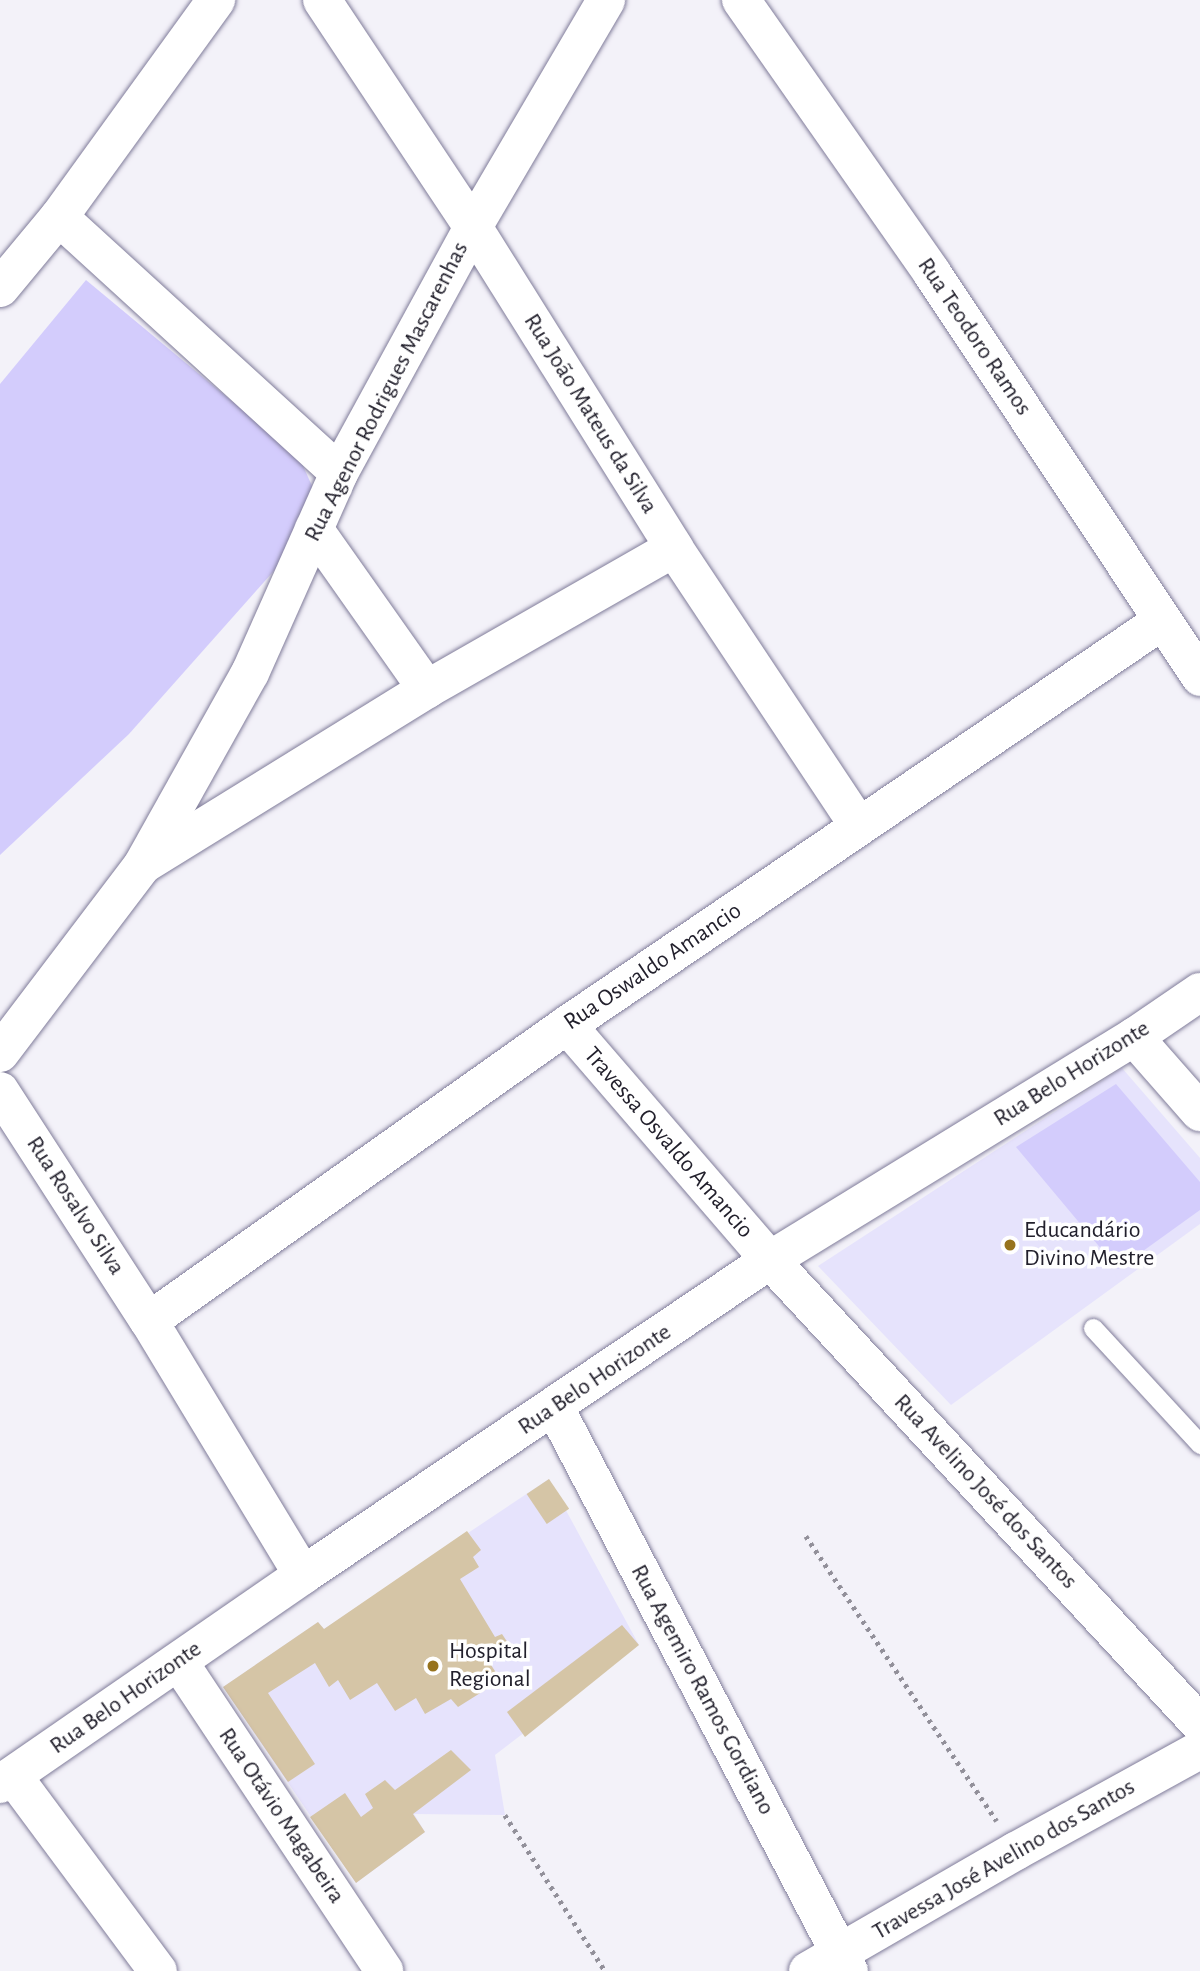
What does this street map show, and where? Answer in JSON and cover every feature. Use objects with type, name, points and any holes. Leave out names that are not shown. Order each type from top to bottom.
[{"type":"street","points":[[0,288],[59,217],[216,0]]},
{"type":"street","name":"Rua João Mateus da Silva","points":[[322,0],[473,227],[674,548],[859,826]]},
{"type":"street","name":"Rua Agenor Rodrigues Mascarenhas","points":[[0,1053],[142,866],[250,673],[339,473],[473,227],[606,0]]},
{"type":"street","name":"Rua Teodoro Ramos","points":[[741,0],[932,273],[1200,677]]},
{"type":"street","points":[[59,217],[339,473]]},
{"type":"street","points":[[314,529],[427,689]]},
{"type":"street","name":"Rua Agenor Rodrigues Mascarenhas","points":[[142,866],[427,689],[674,548]]},
{"type":"street","name":"Rua Oswaldo Amancio","points":[[149,1321],[567,1025],[1162,621]]},
{"type":"street","name":"Rua Belo Horizonte","points":[[6,1780],[303,1575],[555,1408],[770,1260],[1133,1037],[1200,992]]},
{"type":"street","name":"Travessa Osvaldo Amancio","points":[[567,1025],[770,1260]]},
{"type":"street","points":[[1133,1037],[1200,1112]]},
{"type":"street","name":"Rua Rosalvo Silva","points":[[0,1091],[149,1321],[303,1575]]},
{"type":"street","name":"Rua Avelino José dos Santos","points":[[770,1260],[1200,1724]]},
{"type":"street","name":"Rua Agemiro Ramos Gordiano","points":[[555,1408],[832,1965]]},
{"type":"street","name":"Rua Otávio Magabeira","points":[[179,1662],[384,1971]]},
{"type":"street","name":"Travessa José Avelino dos Santos","points":[[832,1965],[1016,1851],[1200,1750]]},
{"type":"street","points":[[6,1780],[158,1971]]},
{"type":"lane","points":[[1093,1328],[1200,1444]]},
{"type":"path","points":[[806,1536],[1016,1851]]},
{"type":"path","points":[[505,1815],[605,1971]]},
{"type":"shaded area","points":[[86,280],[299,457],[313,488],[288,555],[129,734],[0,855],[0,384]]},
{"type":"shaded area","name":"Educandário Divino Mestre","points":[[1122,1068],[1200,1158],[1200,1224],[951,1405],[818,1266]]},
{"type":"shaded area","points":[[1116,1084],[1200,1182],[1200,1210],[1118,1269],[1016,1147]]},
{"type":"shaded area","name":"Hospital Regional","points":[[549,1479],[639,1645],[495,1755],[505,1815],[414,1814],[425,1832],[356,1883],[223,1687],[318,1622],[324,1629]]},
{"type":"building","points":[[549,1479],[569,1509],[547,1524],[527,1494]]},
{"type":"building","points":[[467,1531],[481,1550],[473,1557],[479,1567],[460,1579],[495,1637],[502,1634],[510,1646],[487,1659],[501,1680],[458,1707],[451,1699],[425,1714],[416,1698],[395,1711],[377,1683],[350,1700],[338,1680],[329,1687],[315,1663],[268,1693],[315,1764],[288,1782],[223,1687],[318,1622],[324,1629]]},
{"type":"building","points":[[622,1625],[639,1645],[525,1737],[507,1712]]},
{"type":"building","points":[[451,1750],[471,1770],[413,1814],[425,1832],[356,1883],[310,1817],[345,1793],[361,1817],[373,1808],[365,1794],[385,1780],[395,1790]]},
{"type":"place","name":"Educandário Divino Mestre","points":[[1010,1245]]},
{"type":"place","name":"Hospital Regional","points":[[433,1666]]}]
